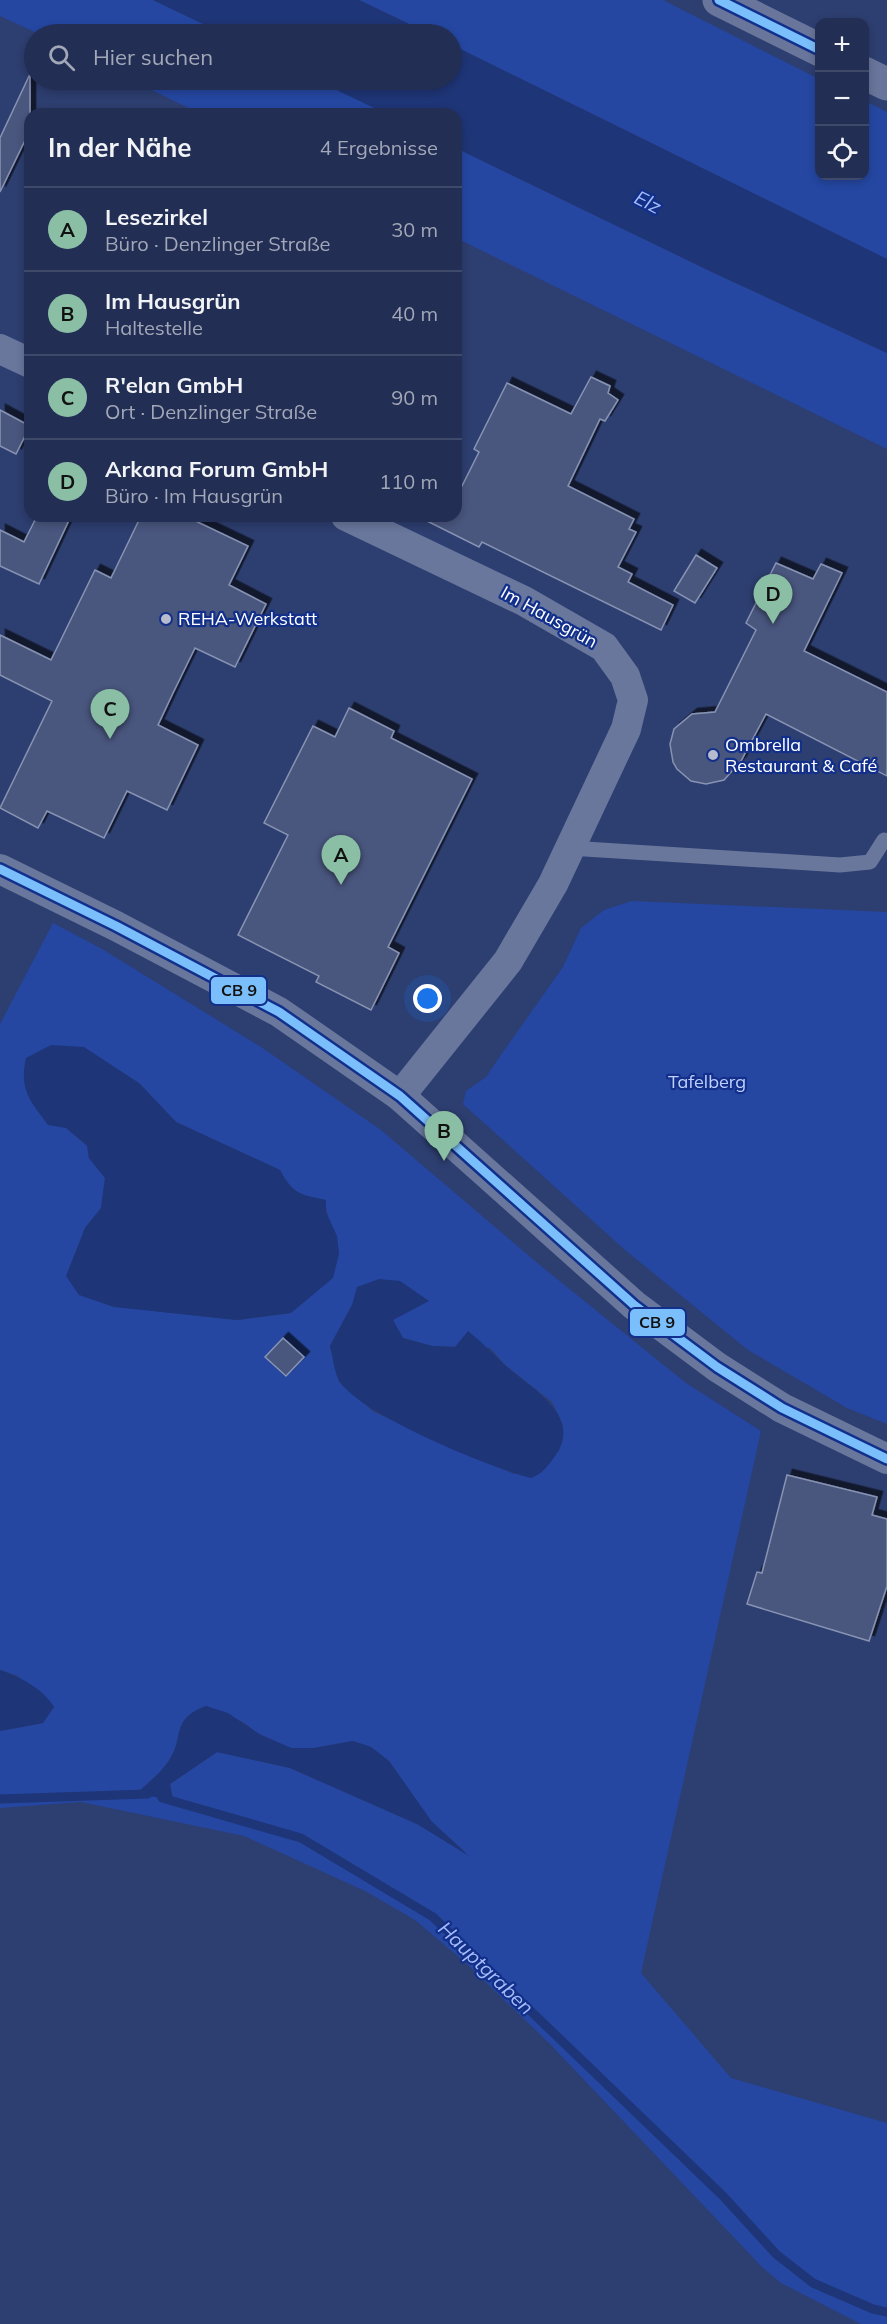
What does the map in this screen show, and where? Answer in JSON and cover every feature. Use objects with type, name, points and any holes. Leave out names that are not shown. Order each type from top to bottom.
[{"type":"main road","points":[[719,0],[815,48]]},
{"type":"main road","points":[[869,75],[887,84]]},
{"type":"street","points":[[0,349],[24,360]]},
{"type":"street","name":"Im Hausgrün","points":[[359,522],[524,601],[604,647],[625,676],[633,700],[626,729],[553,884],[508,961],[400,1096]]},
{"type":"street","points":[[0,869],[116,926],[279,1012],[400,1096],[625,1297],[689,1346],[782,1408],[887,1460]]},
{"type":"lane","points":[[569,848],[840,865],[870,862],[884,840],[887,842]]},
{"type":"green space","points":[[0,0],[153,0],[203,24],[24,24],[24,27],[0,16]]},
{"type":"green space","points":[[359,0],[663,0],[815,77],[815,180],[869,180],[869,103],[887,112],[887,259],[462,50],[462,24],[409,24]]},
{"type":"green space","points":[[152,90],[337,90],[374,108],[189,108]]},
{"type":"green space","points":[[462,151],[714,273],[887,353],[887,449],[462,241]]},
{"type":"green space","name":"Tafelberg","points":[[632,901],[887,912],[887,1424],[847,1408],[748,1350],[625,1250],[463,1104],[466,1091],[486,1077],[563,967],[581,928],[604,910]]},
{"type":"green space","points":[[53,923],[102,949],[261,1047],[381,1130],[541,1266],[686,1383],[761,1431],[641,1973],[731,2078],[887,2123],[887,2324],[861,2324],[781,2283],[763,2268],[549,2043],[466,1963],[415,1920],[365,1891],[244,1836],[81,1802],[0,1808],[0,1731],[43,1723],[18,1676],[0,1670],[0,1024]],"holes":[[[139,1083],[176,1122],[280,1170],[289,1184],[298,1192],[325,1200],[339,1254],[291,1313],[237,1320],[154,1311],[80,1242],[85,1228],[101,1208],[105,1178],[89,1158],[87,1146],[66,1128]],[[352,1305],[393,1320],[403,1338],[432,1346],[490,1348],[505,1365],[552,1402],[563,1425],[559,1451],[514,1474],[374,1412],[339,1382],[330,1346]],[[206,1706],[243,1722],[259,1734],[291,1748],[314,1748],[353,1741],[371,1747],[389,1761],[432,1822],[466,1853],[417,1824],[290,1768],[217,1752],[170,1784],[173,1800],[138,1793],[168,1762],[182,1723],[194,1711]]]},
{"type":"water","points":[[153,0],[359,0],[409,24],[203,24]]},
{"type":"water","name":"Elz","points":[[462,50],[887,259],[887,353],[714,273],[462,151],[462,108],[374,108],[337,90],[462,90]]},
{"type":"water","points":[[51,1045],[84,1047],[139,1083],[176,1122],[280,1170],[293,1189],[298,1192],[326,1200],[326,1212],[337,1236],[339,1254],[333,1278],[291,1313],[237,1320],[114,1307],[79,1295],[66,1276],[85,1228],[101,1208],[105,1178],[89,1158],[87,1145],[66,1128],[48,1125],[25,1087],[26,1058]]},
{"type":"water","points":[[379,1279],[400,1281],[429,1301],[393,1320],[403,1338],[432,1346],[455,1347],[468,1331],[551,1405],[559,1416],[563,1428],[562,1442],[555,1456],[542,1472],[531,1478],[429,1439],[374,1410],[340,1382],[330,1346],[352,1305],[357,1287]]},
{"type":"water","points":[[0,1670],[31,1684],[49,1700],[54,1707],[43,1723],[0,1731]]},
{"type":"water","points":[[206,1706],[228,1713],[259,1734],[291,1748],[314,1748],[353,1741],[371,1747],[389,1761],[432,1822],[469,1856],[417,1824],[290,1768],[217,1752],[170,1784],[173,1801],[137,1793],[168,1762],[182,1723],[194,1711]]},
{"type":"building","points":[[24,87],[24,90],[30,90],[30,108],[24,108],[24,142],[0,192],[0,138]]},
{"type":"building","points":[[591,377],[610,386],[608,393],[618,400],[605,421],[600,419],[568,486],[634,519],[629,529],[636,532],[618,567],[632,574],[628,582],[673,605],[661,630],[482,542],[479,547],[429,522],[462,522],[462,486],[479,452],[474,449],[507,383],[571,414]]},
{"type":"building","points":[[0,410],[24,423],[24,438],[16,454],[0,446]]},
{"type":"building","points":[[34,522],[68,522],[39,584],[0,566],[0,530],[24,542]]},
{"type":"building","points":[[138,522],[198,522],[248,546],[229,585],[266,604],[235,667],[195,648],[173,693],[158,725],[198,745],[167,810],[127,791],[104,838],[47,811],[38,828],[0,808],[52,701],[0,675],[0,635],[51,660],[95,570],[111,578]]},
{"type":"building","points":[[696,555],[717,568],[695,603],[674,591]]},
{"type":"building","points":[[776,563],[813,579],[821,564],[842,573],[804,651],[887,692],[887,776],[766,714],[741,761],[724,780],[706,784],[691,781],[677,769],[673,762],[670,744],[674,729],[692,714],[715,712],[756,630],[746,623]]},
{"type":"building","points":[[349,708],[394,731],[391,738],[472,779],[388,947],[399,953],[371,1010],[316,982],[319,976],[238,935],[288,835],[264,823],[313,726],[335,737]]},
{"type":"building","points":[[283,1338],[304,1357],[286,1376],[265,1357]]},
{"type":"building","points":[[787,1475],[877,1497],[872,1515],[887,1519],[887,1586],[869,1641],[747,1604],[757,1572],[762,1573]]},
{"type":"waterway","name":"Hauptgraben","points":[[0,1799],[148,1794]]},
{"type":"waterway","name":"Hauptgraben","points":[[162,1798],[301,1838],[433,1917],[723,2196],[776,2254],[813,2283],[873,2309],[887,2312]]},
{"type":"transit line","points":[[719,0],[815,48]]},
{"type":"transit line","points":[[0,869],[116,926],[279,1012],[400,1096],[634,1305],[717,1367],[782,1408],[887,1459]]},
{"type":"place","name":"REHA-Werkstatt","points":[[166,619]]},
{"type":"place","name":"Arkana Forum GmbH","points":[[773,624]]},
{"type":"place","name":"R'elan GmbH","points":[[110,739]]},
{"type":"place","name":"Ombrella Restaurant & Café","points":[[713,755]]},
{"type":"place","name":"Lesezirkel","points":[[341,885]]},
{"type":"place","name":"Im Hausgrün","points":[[444,1161]]}]
